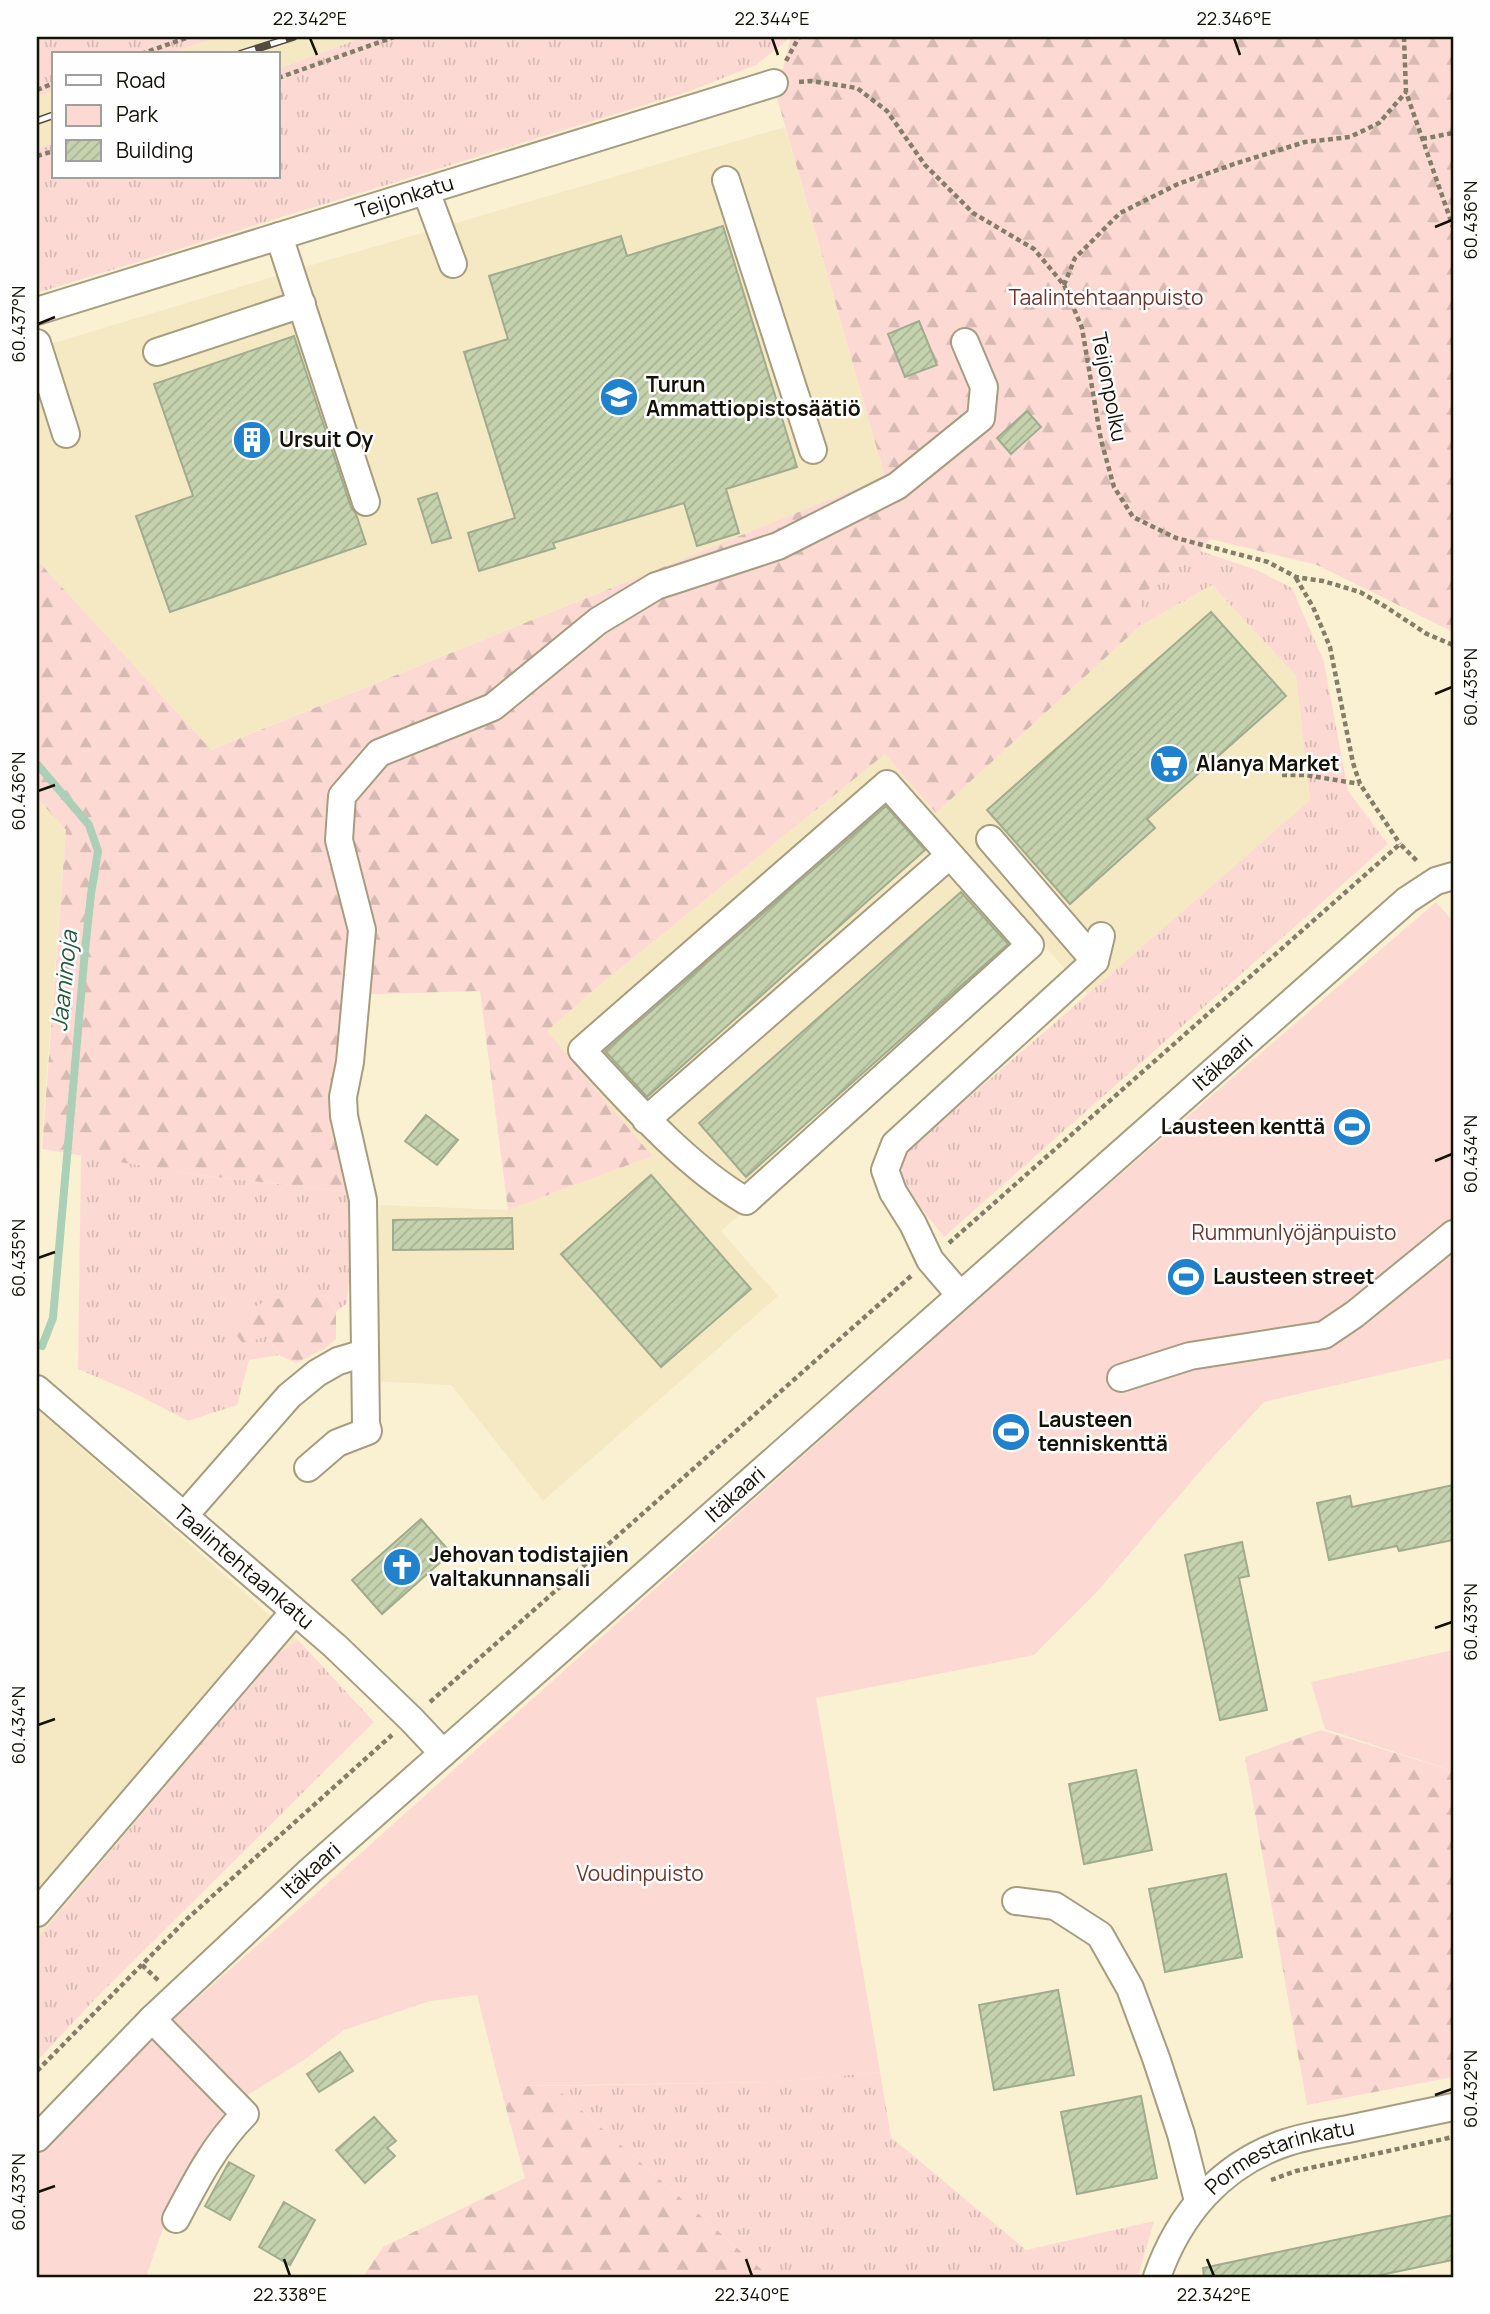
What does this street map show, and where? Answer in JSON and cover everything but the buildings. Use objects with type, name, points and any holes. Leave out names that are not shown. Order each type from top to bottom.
[{"type":"street","name":"Teijonkatu","points":[[37,311],[774,83]]},
{"type":"street","points":[[726,180],[813,450]]},
{"type":"street","points":[[426,191],[453,264]]},
{"type":"street","points":[[279,236],[366,502]]},
{"type":"street","points":[[157,352],[302,304]]},
{"type":"street","points":[[308,1468],[337,1443],[368,1431],[363,1200],[344,1116],[343,1097],[350,1062],[362,930],[339,840],[342,796],[379,753],[493,707],[598,621],[656,586],[778,546],[897,486],[981,418],[984,387],[965,342]]},
{"type":"street","points":[[37,343],[66,434]]},
{"type":"street","points":[[887,784],[950,855],[1030,945],[746,1201],[727,1190],[646,1120],[582,1050],[887,784]]},
{"type":"street","points":[[960,1295],[930,1260],[913,1224],[893,1192],[885,1170],[895,1144],[1098,949],[990,839]]},
{"type":"street","points":[[646,1120],[950,855]]},
{"type":"street","name":"Itäkaari","points":[[37,2137],[152,2020],[310,1871],[1407,900],[1436,881],[1453,876]]},
{"type":"street","points":[[1121,1378],[1190,1356],[1324,1335],[1355,1314],[1453,1234]]},
{"type":"street","points":[[184,1516],[289,1396],[317,1373],[338,1361],[366,1353]]},
{"type":"street","name":"Taalintehtaankatu","points":[[37,1389],[335,1646],[411,1719],[443,1754]]},
{"type":"street","points":[[37,1912],[294,1612]]},
{"type":"street","points":[[1016,1901],[1055,1906],[1100,1935],[1130,1988],[1156,2057],[1181,2134],[1198,2200]]},
{"type":"street","points":[[152,2020],[245,2113],[203,2167],[176,2219]]},
{"type":"street","name":"Pormestarinkatu","points":[[1157,2277],[1166,2252],[1183,2221],[1198,2200],[1232,2169],[1288,2142],[1453,2107]]},
{"type":"path","points":[[147,52],[189,37]]},
{"type":"path","points":[[280,77],[394,37]]},
{"type":"path","points":[[1404,37],[1406,92],[1453,227]]},
{"type":"path","name":"Teijonpolku","points":[[774,83],[811,81],[857,88],[887,111],[925,165],[973,213],[1034,249],[1064,285],[1082,328],[1101,440],[1114,487],[1133,517],[1176,538],[1268,562],[1296,578],[1323,581],[1360,592],[1427,634],[1453,645]]},
{"type":"path","points":[[1064,285],[1075,258],[1120,213],[1178,184],[1237,163],[1305,142],[1350,137],[1379,123],[1406,92]]},
{"type":"path","points":[[1422,139],[1453,133]]},
{"type":"path","points":[[1296,578],[1313,607],[1330,647],[1353,763],[1360,784],[1400,844],[1422,866]]},
{"type":"path","points":[[1282,775],[1305,775],[1360,784]]},
{"type":"path","points":[[37,2071],[188,1918],[1400,844]]},
{"type":"path","points":[[1269,2181],[1296,2171],[1453,2137]]},
{"type":"shaded area","points":[[220,37],[364,37],[280,68],[280,52],[173,52]]},
{"type":"shaded area","points":[[52,92],[52,144],[37,149],[37,96]]},
{"type":"shaded area","points":[[785,127],[885,477],[210,750],[37,560],[37,348]]},
{"type":"shaded area","points":[[1212,585],[1296,676],[1310,800],[1088,994],[1045,947],[721,1231],[778,1296],[543,1501],[451,1385],[370,1381],[380,1205],[508,1210],[652,1156],[546,1031],[885,754],[936,813],[1140,626]]},
{"type":"shaded area","points":[[37,798],[66,830],[37,1196]]},
{"type":"shaded area","points":[[37,1409],[298,1640],[275,1656],[37,1939]]},
{"type":"green space","points":[[37,37],[220,37],[173,52],[52,52],[52,92],[37,96]]},
{"type":"green space","points":[[364,37],[791,37],[756,65],[690,91],[37,293],[37,149],[52,144],[52,178],[280,178],[280,68]]},
{"type":"green space","name":"Taalintehtaanpuisto","points":[[791,37],[1453,37],[1453,632],[1317,565],[1210,539],[1200,551],[1140,596],[1140,626],[936,813],[885,754],[596,988],[547,1031],[652,1156],[508,1210],[480,991],[344,995],[330,1109],[350,1192],[198,1175],[42,1149],[66,830],[37,798],[37,560],[211,750],[885,477],[776,94]]},
{"type":"green space","points":[[1200,551],[1257,570],[1292,588],[1324,662],[1348,791],[1388,844],[944,1237],[902,1184],[902,1159],[909,1150],[1310,800],[1296,676],[1212,585],[1140,626],[1140,596]]},
{"type":"green space","name":"Voudinpuisto","points":[[1436,902],[1453,921],[1453,1358],[1264,1402],[1202,1469],[1096,1593],[1034,1655],[816,1698],[880,2072],[775,2082],[500,2086],[477,1995],[430,2001],[344,2030],[304,2060],[246,2096],[221,2099],[226,2119],[168,2214],[146,2277],[37,2277],[37,2157],[143,2046],[1013,1267]]},
{"type":"green space","points":[[81,1155],[198,1175],[350,1192],[355,1214],[347,1303],[336,1312],[324,1293],[267,1336],[279,1355],[249,1360],[237,1405],[188,1421],[132,1392],[78,1369]]},
{"type":"green space","points":[[304,1291],[324,1293],[336,1312],[336,1339],[324,1349],[296,1363],[279,1355],[267,1336],[243,1344],[232,1329],[234,1319],[262,1303]]},
{"type":"green space","points":[[298,1640],[374,1722],[96,1998],[37,2061],[37,1939],[275,1656]]},
{"type":"green space","points":[[1453,1650],[1453,1771],[1325,1729],[1311,1682]]},
{"type":"green space","points":[[1321,1730],[1453,1771],[1453,2077],[1307,2105],[1245,1757]]},
{"type":"green space","points":[[880,2072],[891,2137],[1026,2250],[1154,2221],[1138,2277],[770,2277],[554,2086],[775,2082]]},
{"type":"green space","points":[[500,2086],[554,2086],[770,2277],[363,2277],[383,2247],[525,2178]]},
{"type":"waterway","name":"Jaaninoja","points":[[37,764],[89,825],[98,851],[85,950],[53,1318],[42,1346]]},
{"type":"railway","points":[[246,52],[293,37]]},
{"type":"railway","points":[[37,121],[52,116]]},
{"type":"place","name":"Turun Ammattiopistosäätiö","points":[[619,397]]},
{"type":"place","name":"Ursuit Oy","points":[[252,440]]},
{"type":"place","name":"Alanya Market","points":[[1169,764]]},
{"type":"place","name":"Lausteen kenttä","points":[[1352,1127]]},
{"type":"place","name":"Lausteen street","points":[[1186,1277]]},
{"type":"place","name":"Lausteen tenniskenttä","points":[[1011,1432]]},
{"type":"place","name":"Jehovan todistajien valtakunnansali","points":[[402,1567]]},
{"type":"park label","name":"Rummunlyöjänpuisto","points":[[1294,1233]]}]
